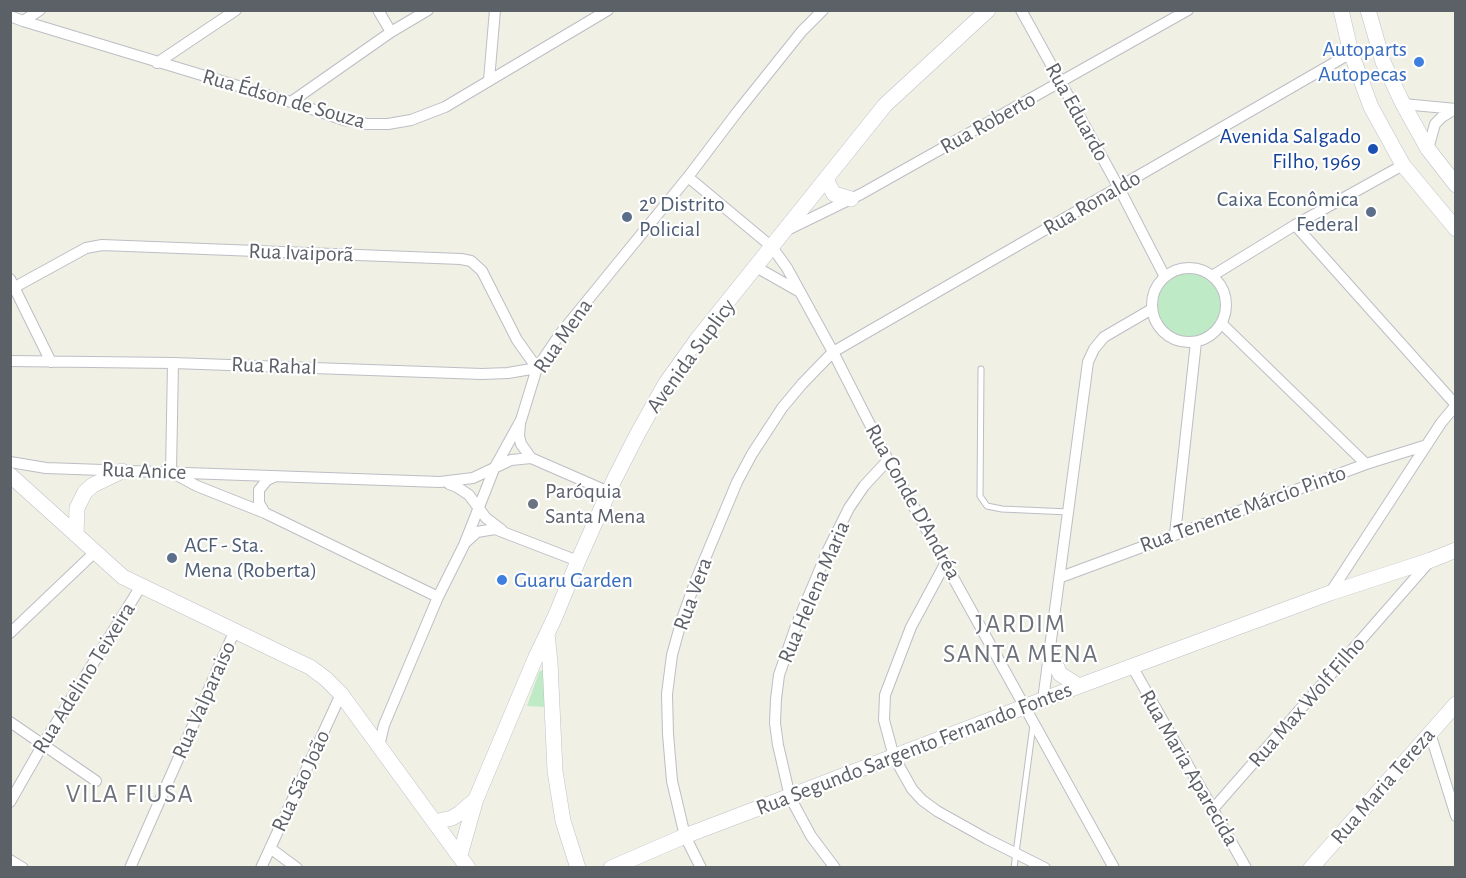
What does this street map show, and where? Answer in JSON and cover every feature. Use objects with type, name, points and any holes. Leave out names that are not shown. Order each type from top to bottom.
[{"type":"street","points":[[23,21],[40,10]]},
{"type":"street","points":[[157,63],[236,10]]},
{"type":"street","points":[[378,10],[391,32]]},
{"type":"street","points":[[291,102],[391,32],[428,10]]},
{"type":"street","points":[[489,80],[495,10]]},
{"type":"street","points":[[583,26],[586,10]]},
{"type":"street","name":"Rua Édson de Souza","points":[[10,16],[344,120],[367,124],[388,124],[427,116],[445,107],[608,10]]},
{"type":"street","name":"Rua Mena","points":[[379,746],[384,724],[438,597],[464,545],[494,469],[521,420],[537,368],[560,334],[688,177],[802,31],[823,10]]},
{"type":"street","name":"Avenida Suplicy","points":[[464,861],[477,799],[609,492],[666,383],[696,341],[885,105],[988,10]]},
{"type":"street","name":"Rua Eduardo","points":[[1021,10],[1166,277]]},
{"type":"street","name":"Rua Roberto","points":[[786,230],[851,199],[1188,10]]},
{"type":"street","points":[[1341,10],[1351,53],[1371,107],[1403,165],[1455,229]]},
{"type":"street","points":[[1368,10],[1383,62],[1403,104],[1428,149],[1455,185]]},
{"type":"street","name":"Rua Ronaldo","points":[[833,352],[1351,53]]},
{"type":"street","points":[[1403,104],[1455,108]]},
{"type":"street","points":[[1428,149],[1435,124],[1455,108]]},
{"type":"street","points":[[1212,276],[1295,225],[1403,165]]},
{"type":"street","name":"Rua Conde D'Andréa","points":[[688,177],[772,247],[793,279],[888,460],[1114,867]]},
{"type":"street","points":[[826,180],[834,194],[851,199]]},
{"type":"street","points":[[1295,225],[1455,405],[1330,593]]},
{"type":"street","name":"Rua Ivaiporã","points":[[13,283],[86,248],[102,245],[461,259],[471,261],[482,271],[517,340],[537,368]]},
{"type":"street","points":[[756,267],[800,292]]},
{"type":"street","points":[[1188,269],[1200,270],[1212,276],[1221,286],[1226,298],[1226,311],[1222,324],[1211,335],[1196,342],[1181,342],[1167,335],[1157,324],[1152,309],[1155,292],[1166,277],[1176,271],[1188,269]]},
{"type":"street","points":[[13,283],[51,362]]},
{"type":"street","points":[[1043,700],[1088,362],[1094,349],[1104,338],[1152,309]]},
{"type":"street","points":[[1222,324],[1366,464]]},
{"type":"street","points":[[1175,534],[1196,342]]},
{"type":"street","name":"Rua Vera","points":[[701,867],[685,836],[672,781],[667,694],[672,655],[682,619],[716,532],[752,453],[782,408],[833,352]]},
{"type":"street","name":"Rua Rahal","points":[[10,361],[173,363],[482,374],[508,373],[537,368]]},
{"type":"street","points":[[173,363],[171,472],[196,486],[265,513],[438,597]]},
{"type":"street","points":[[521,420],[519,428],[521,444],[531,458],[609,492]]},
{"type":"street","name":"Rua Tenente Márcio Pinto","points":[[1061,577],[1366,464],[1427,445]]},
{"type":"street","name":"Rua Anice","points":[[10,462],[46,468],[440,482],[473,478],[511,460],[531,458]]},
{"type":"street","name":"Rua Helena Maria","points":[[835,867],[811,836],[790,797],[775,723],[779,675],[796,626],[828,550],[849,508],[864,486],[888,460]]},
{"type":"street","points":[[76,535],[77,508],[85,492],[93,485],[122,471]]},
{"type":"street","points":[[10,475],[114,571],[310,667],[326,679],[341,694],[464,861]]},
{"type":"street","points":[[265,513],[259,503],[259,490],[267,480],[277,476]]},
{"type":"street","name":"Rua Anice","points":[[440,482],[462,490],[490,522],[504,531]]},
{"type":"street","points":[[464,545],[477,532],[495,529],[578,561]]},
{"type":"street","name":"Rua Segundo Sargento Fernando Fontes","points":[[610,867],[685,836],[894,757],[1030,714],[1043,700],[1079,686],[1133,668],[1330,593],[1455,550]]},
{"type":"street","points":[[13,626],[94,553]]},
{"type":"street","name":"Rua Max Wolf Filho","points":[[1213,809],[1431,560]]},
{"type":"street","points":[[946,562],[911,627],[885,695],[884,720],[894,757],[921,800],[1016,855],[1045,867]]},
{"type":"street","points":[[1401,570],[1403,577],[1401,594]]},
{"type":"street","name":"Rua Adelino Teixeira","points":[[10,802],[141,586]]},
{"type":"street","name":"Rua Valparaiso","points":[[130,867],[235,630]]},
{"type":"street","points":[[547,634],[555,771],[563,821],[578,867]]},
{"type":"street","points":[[1050,652],[1060,674],[1079,686]]},
{"type":"street","name":"Rua Maria Aparecida","points":[[1133,668],[1246,867]]},
{"type":"street","name":"Rua São João","points":[[261,867],[341,694]]},
{"type":"street","name":"Rua Maria Tereza","points":[[1311,867],[1455,704]]},
{"type":"street","points":[[10,722],[96,781]]},
{"type":"street","points":[[1430,733],[1455,816]]},
{"type":"street","points":[[435,822],[460,813],[477,799]]},
{"type":"street","points":[[270,848],[297,867]]},
{"type":"street","points":[[10,860],[23,867]]},
{"type":"lane","points":[[981,369],[980,496],[987,506],[1002,509],[1069,512]]},
{"type":"lane","points":[[1014,867],[1030,714]]},
{"type":"green space","points":[[1197,271],[1209,277],[1218,286],[1224,298],[1222,318],[1214,329],[1197,339],[1183,339],[1166,329],[1158,318],[1156,298],[1166,281],[1177,273]]},
{"type":"green space","points":[[542,670],[545,673],[545,707],[527,706],[539,672]]},
{"type":"place","name":"Autoparts Autopecas","points":[[1419,62]]},
{"type":"place","name":"Avenida Salgado Filho, 1969","points":[[1373,149]]},
{"type":"place","name":"Caixa Econômica Federal","points":[[1371,212]]},
{"type":"place","name":"2º Distrito Policial","points":[[627,217]]},
{"type":"place","name":"Paróquia Santa Mena","points":[[533,504]]},
{"type":"place","name":"ACF - Sta. Mena (Roberta)","points":[[172,558]]},
{"type":"place","name":"Guaru Garden","points":[[502,580]]},
{"type":"district","name":"JARDIM SANTA MENA","points":[[1021,639]]},
{"type":"district","name":"VILA FIUSA","points":[[130,794]]}]
